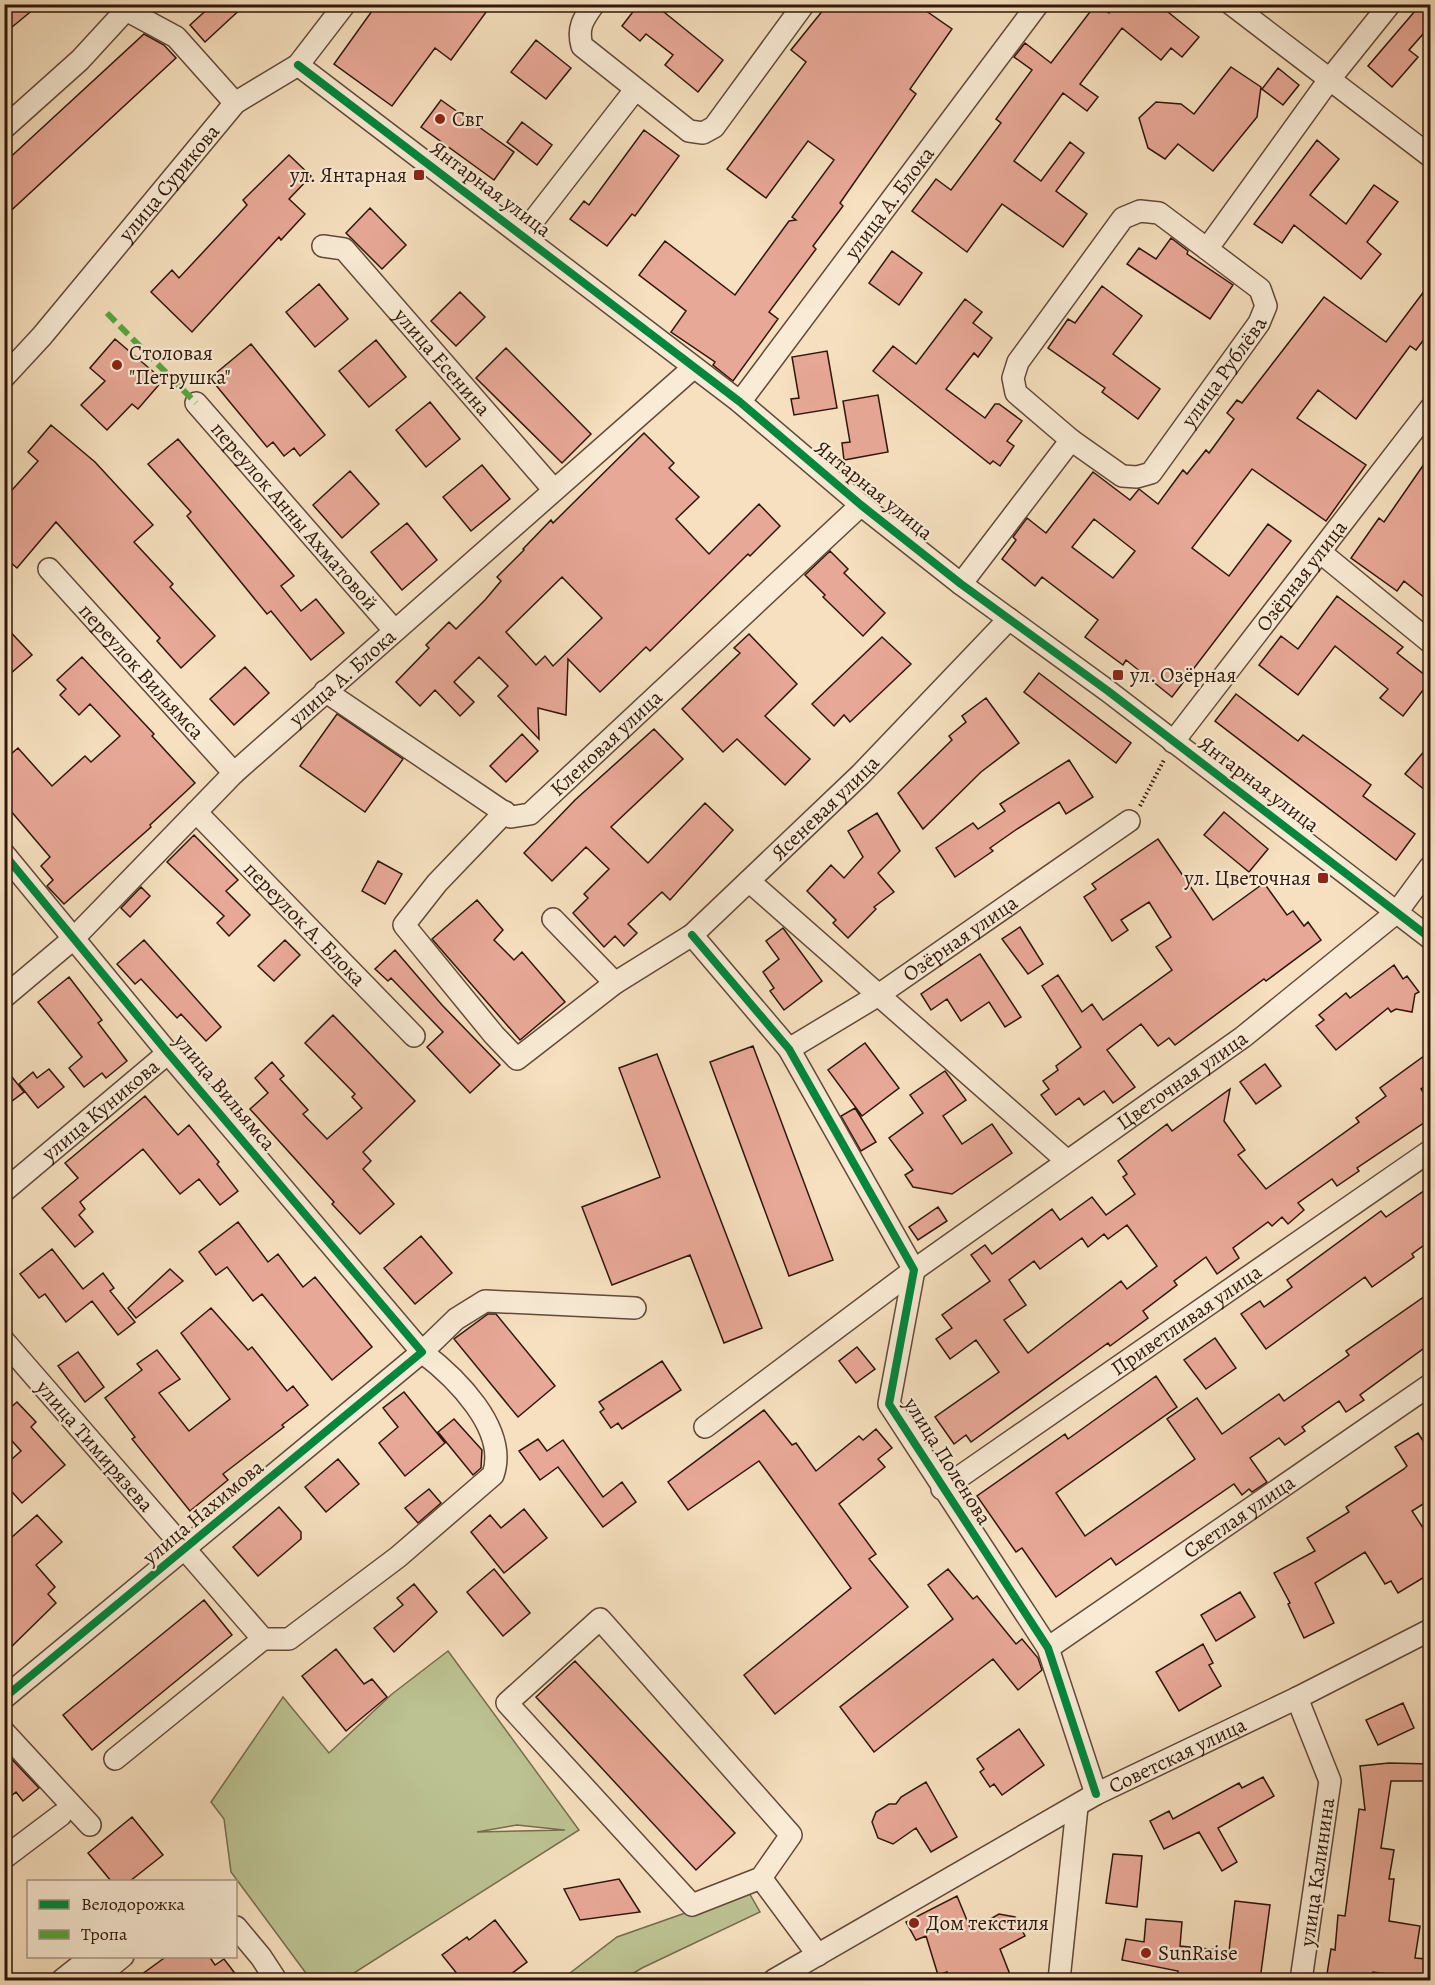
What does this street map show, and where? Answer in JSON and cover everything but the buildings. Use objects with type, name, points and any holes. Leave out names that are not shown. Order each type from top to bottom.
[{"type":"street","name":"улица Сурикова","points":[[4,377],[42,336],[235,103],[298,65],[345,4]]},
{"type":"street","points":[[594,4],[581,22],[578,34],[582,46],[689,131],[703,133],[714,127],[804,4]]},
{"type":"street","name":"улица А. Блока","points":[[740,402],[1038,4]]},
{"type":"street","points":[[1231,4],[1431,156]]},
{"type":"street","points":[[1207,249],[1329,80],[1390,4]]},
{"type":"street","points":[[4,128],[80,60],[126,10],[176,37],[235,103]]},
{"type":"street","name":"Янтарная улица","points":[[298,65],[523,234],[693,368],[740,402],[861,505],[961,584],[1431,938]]},
{"type":"street","points":[[523,234],[635,90]]},
{"type":"street","name":"улица Рублёва","points":[[1140,210],[1159,213],[1260,289],[1266,306],[1252,333],[1151,473],[1137,477],[1122,476],[1071,440],[1016,393],[1013,378],[1025,353],[1123,218],[1140,210]]},
{"type":"street","name":"улица Есенина","points":[[323,246],[344,249],[554,490]]},
{"type":"street","name":"улица А. Блока","points":[[4,997],[74,939],[234,773],[693,368]]},
{"type":"street","name":"переулок Анны Ахматовой","points":[[196,403],[394,630]]},
{"type":"street","name":"Озёрная улица","points":[[1173,742],[1431,409]]},
{"type":"street","points":[[961,584],[1071,440]]},
{"type":"street","name":"Кленовая улица","points":[[505,812],[511,817],[530,814],[861,505]]},
{"type":"street","points":[[1320,552],[1431,642]]},
{"type":"street","name":"переулок Вильямса","points":[[49,569],[234,773]]},
{"type":"street","name":"Ясеневая улица","points":[[505,812],[437,883],[404,925],[494,1035],[517,1059],[620,981],[693,935],[861,774],[1009,619]]},
{"type":"street","points":[[325,691],[505,812]]},
{"type":"street","name":"переулок А. Блока","points":[[196,812],[414,1036]]},
{"type":"street","name":"Озёрная улица","points":[[789,1049],[877,996],[1129,821]]},
{"type":"street","name":"улица Вильямса","points":[[4,854],[168,1053],[422,1352],[441,1366],[487,1418],[497,1464],[493,1475],[398,1557],[289,1639],[263,1639]]},
{"type":"street","name":"Цветочная улица","points":[[705,1426],[1066,1160],[1243,1037],[1397,912],[1431,867]]},
{"type":"street","points":[[750,881],[877,996],[1066,1160]]},
{"type":"street","points":[[553,919],[620,981]]},
{"type":"street","points":[[693,935],[789,1049],[914,1270]]},
{"type":"street","name":"улица Куникова","points":[[4,1191],[168,1053]]},
{"type":"street","name":"Приветливая улица","points":[[942,1489],[1431,1151]]},
{"type":"street","name":"улица Поленова","points":[[914,1270],[889,1404],[942,1489],[1048,1648],[1096,1794]]},
{"type":"street","name":"улица Нахимова","points":[[4,1698],[185,1551],[422,1352],[456,1319],[485,1301],[635,1308]]},
{"type":"street","name":"улица Тимирязева","points":[[4,1341],[263,1639]]},
{"type":"street","name":"Светлая улица","points":[[1048,1648],[1431,1385]]},
{"type":"street","points":[[600,1619],[791,1835],[761,1878],[692,1905],[507,1702],[600,1619]]},
{"type":"street","name":"Советская улица","points":[[774,1980],[1096,1794],[1297,1698],[1431,1630]]},
{"type":"street","points":[[115,1759],[263,1639]]},
{"type":"street","name":"улица Калинина","points":[[1297,1698],[1330,1781],[1301,1980]]},
{"type":"street","points":[[4,1732],[90,1825]]},
{"type":"street","points":[[1059,1980],[1077,1807]]},
{"type":"street","points":[[4,1858],[61,1815]]},
{"type":"street","points":[[761,1878],[818,1955]]},
{"type":"street","points":[[237,1928],[261,1957],[276,1980]]},
{"type":"street","points":[[62,1980],[81,1965],[112,1965],[121,1958]]},
{"type":"path","points":[[1129,821],[1149,792],[1173,742]]},
{"type":"green space","points":[[448,1651],[579,1830],[343,1980],[311,1980],[231,1872],[224,1819],[211,1802],[283,1697],[329,1753],[392,1694]],"holes":[[[517,1825],[565,1830],[477,1832]]]},
{"type":"green space","points":[[748,1891],[760,1912],[642,1968],[622,1980],[561,1980],[617,1937]]},
{"type":"marked path","points":[[107,313],[196,403]]},
{"type":"cycle path","points":[[298,65],[740,402],[861,505],[961,584],[1108,691],[1430,938]]},
{"type":"cycle path","points":[[4,854],[168,1053],[422,1352],[4,1698]]},
{"type":"cycle path","points":[[692,935],[789,1049],[914,1270],[889,1404],[1048,1648],[1096,1794]]},
{"type":"place","name":"Свг","points":[[440,119]]},
{"type":"place","name":"ул. Янтарная","points":[[419,175]]},
{"type":"place","name":"Столовая \"Петрушка\"","points":[[117,365]]},
{"type":"place","name":"ул. Озёрная","points":[[1118,675]]},
{"type":"place","name":"ул. Цветочная","points":[[1323,878]]},
{"type":"place","name":"Дом текстиля","points":[[914,1923]]},
{"type":"place","name":"SunRaise","points":[[1146,1953]]}]
